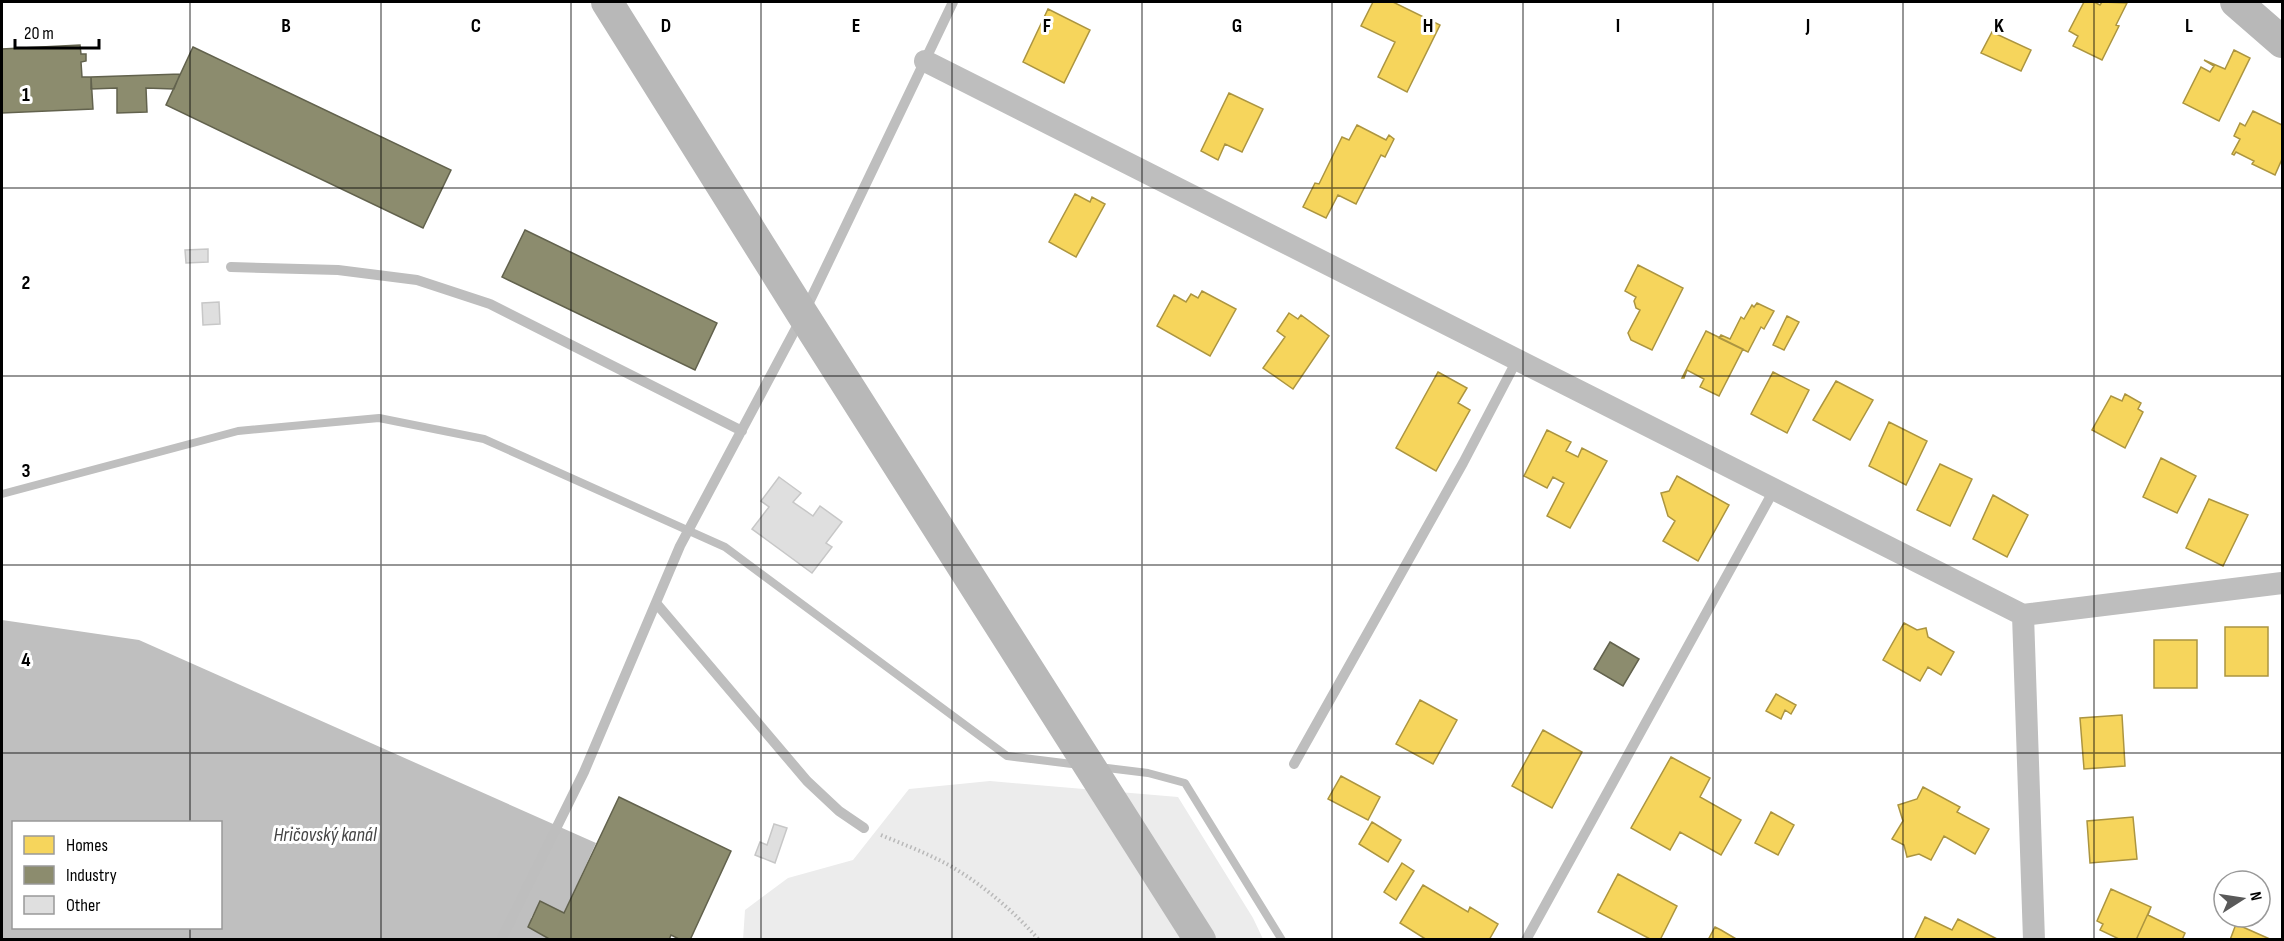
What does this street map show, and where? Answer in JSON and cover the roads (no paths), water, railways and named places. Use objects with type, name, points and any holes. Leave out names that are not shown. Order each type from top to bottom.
[{"type":"main road","points":[[607,2],[1200,939]]},
{"type":"main road","points":[[2236,2],[2283,42]]},
{"type":"street","points":[[925,62],[2023,615],[2283,583]]},
{"type":"street","points":[[2023,615],[2034,939]]},
{"type":"lane","points":[[501,939],[584,772],[680,546],[803,315],[953,2]]},
{"type":"lane","points":[[231,267],[338,270],[417,280],[490,304],[741,431]]},
{"type":"lane","points":[[1294,764],[1463,464],[1517,360]]},
{"type":"lane","points":[[1526,939],[1774,490]]},
{"type":"lane","points":[[656,603],[807,781],[839,811],[864,828]]},
{"type":"water","name":"Hričovský kanál","points":[[2,620],[139,640],[596,843],[564,913],[540,902],[531,918],[551,939],[2,940]]},
{"type":"waterway","points":[[2,494],[238,431],[379,418],[484,439],[725,547],[1007,756],[1080,765]]},
{"type":"waterway","points":[[1099,767],[1148,773],[1185,783],[1282,940]]}]
